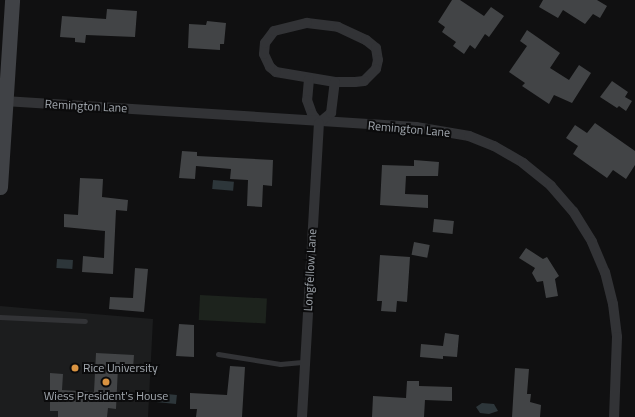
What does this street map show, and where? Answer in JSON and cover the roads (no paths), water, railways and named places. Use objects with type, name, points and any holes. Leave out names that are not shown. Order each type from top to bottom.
[{"type":"main road","points":[[0,185],[4,101],[12,0]]},
{"type":"street","points":[[322,23],[352,33],[376,48],[378,60],[371,75],[364,81],[335,82],[309,79],[276,72],[270,67],[264,54],[265,43],[274,32],[290,26],[322,23]]},
{"type":"street","points":[[309,79],[307,100],[312,114],[319,123],[331,112],[335,82]]},
{"type":"street","name":"Remington Lane","points":[[4,101],[226,113],[319,123],[416,127],[468,136],[494,146],[523,163],[551,186],[574,212],[592,242],[607,279],[617,337],[614,417]]},
{"type":"street","name":"Longfellow Lane","points":[[302,417],[319,123]]},
{"type":"lane","points":[[0,317],[85,321]]},
{"type":"lane","points":[[218,354],[280,364],[305,362]]},
{"type":"place","name":"Rice University","points":[[75,368]]},
{"type":"place","name":"Wiess President's House","points":[[106,382]]}]
